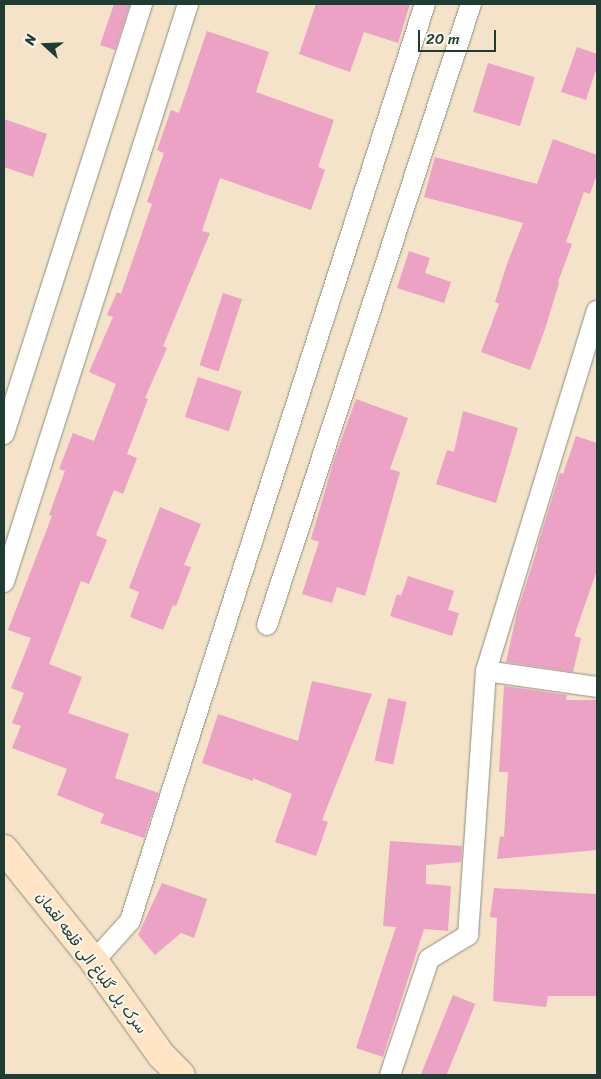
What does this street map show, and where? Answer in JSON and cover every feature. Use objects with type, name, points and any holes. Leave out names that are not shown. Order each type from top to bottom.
[{"type":"street","points":[[4,434],[142,4]]},
{"type":"street","points":[[4,582],[188,4]]},
{"type":"street","points":[[94,961],[130,921],[425,4]]},
{"type":"street","points":[[268,625],[470,4]]},
{"type":"street","points":[[390,1075],[429,958],[468,935],[486,671],[597,312]]},
{"type":"street","points":[[486,671],[597,688]]},
{"type":"street","name":"سرک پل گلباغ الی قلعه لقمان","points":[[4,849],[94,961],[161,1055],[181,1075]]},
{"type":"building","points":[[114,4],[130,4],[115,50],[100,45]]},
{"type":"building","points":[[316,4],[410,4],[398,43],[364,32],[350,72],[299,54]]},
{"type":"building","points":[[207,31],[269,52],[256,92],[334,120],[318,167],[325,170],[311,210],[220,178],[202,231],[210,233],[163,346],[167,348],[145,398],[148,399],[127,454],[137,458],[123,494],[114,490],[96,535],[107,540],[89,584],[81,581],[49,664],[82,677],[68,713],[129,734],[115,778],[159,793],[144,838],[100,823],[104,814],[57,795],[67,769],[12,748],[21,726],[12,723],[24,693],[11,688],[31,638],[8,630],[52,516],[49,515],[65,471],[59,469],[73,433],[94,441],[116,384],[89,372],[113,317],[107,315],[117,292],[121,294],[152,204],[147,202],[164,153],[157,150],[171,110],[179,113]]},
{"type":"building","points":[[577,47],[597,54],[597,67],[586,100],[561,92]]},
{"type":"building","points":[[488,63],[535,77],[520,126],[473,112]]},
{"type":"building","points":[[4,119],[47,134],[33,177],[4,167]]},
{"type":"building","points":[[553,139],[597,155],[597,174],[590,194],[584,192],[566,242],[572,244],[530,370],[481,352],[499,304],[495,302],[507,264],[523,223],[424,197],[435,157],[537,184]]},
{"type":"building","points":[[409,251],[430,258],[425,273],[451,282],[444,303],[397,288]]},
{"type":"building","points":[[223,293],[242,299],[219,371],[200,365]]},
{"type":"building","points":[[198,377],[242,391],[229,431],[185,417]]},
{"type":"building","points":[[356,399],[408,418],[390,469],[400,472],[365,596],[337,587],[332,603],[302,594],[319,542],[311,539],[334,460]]},
{"type":"building","points":[[463,411],[518,428],[496,503],[436,484],[447,450],[454,452]]},
{"type":"building","points":[[576,436],[597,443],[597,570],[574,636],[581,638],[573,672],[506,662],[517,612],[537,547],[560,473],[563,474]]},
{"type":"building","points":[[160,507],[201,524],[184,565],[191,567],[176,606],[173,605],[163,630],[130,617],[139,592],[129,588]]},
{"type":"building","points":[[408,576],[454,591],[448,610],[459,613],[452,636],[390,616],[397,594],[401,596]]},
{"type":"building","points":[[312,681],[372,694],[322,820],[328,822],[316,856],[275,842],[292,794],[253,778],[253,781],[202,763],[218,714],[298,741]]},
{"type":"building","points":[[504,686],[567,695],[566,700],[597,700],[597,850],[497,859],[500,836],[504,837],[508,772],[499,772]]},
{"type":"building","points":[[388,698],[407,702],[393,765],[375,761]]},
{"type":"building","points":[[390,841],[462,846],[461,862],[426,865],[426,884],[451,886],[448,931],[424,929],[383,1057],[356,1048],[396,927],[383,926]]},
{"type":"building","points":[[162,883],[207,899],[194,938],[181,933],[155,955],[138,935]]},
{"type":"building","points":[[494,888],[597,894],[597,996],[548,996],[546,1007],[493,1001],[497,918],[490,917]]},
{"type":"building","points":[[453,995],[475,1004],[447,1075],[421,1074]]}]
